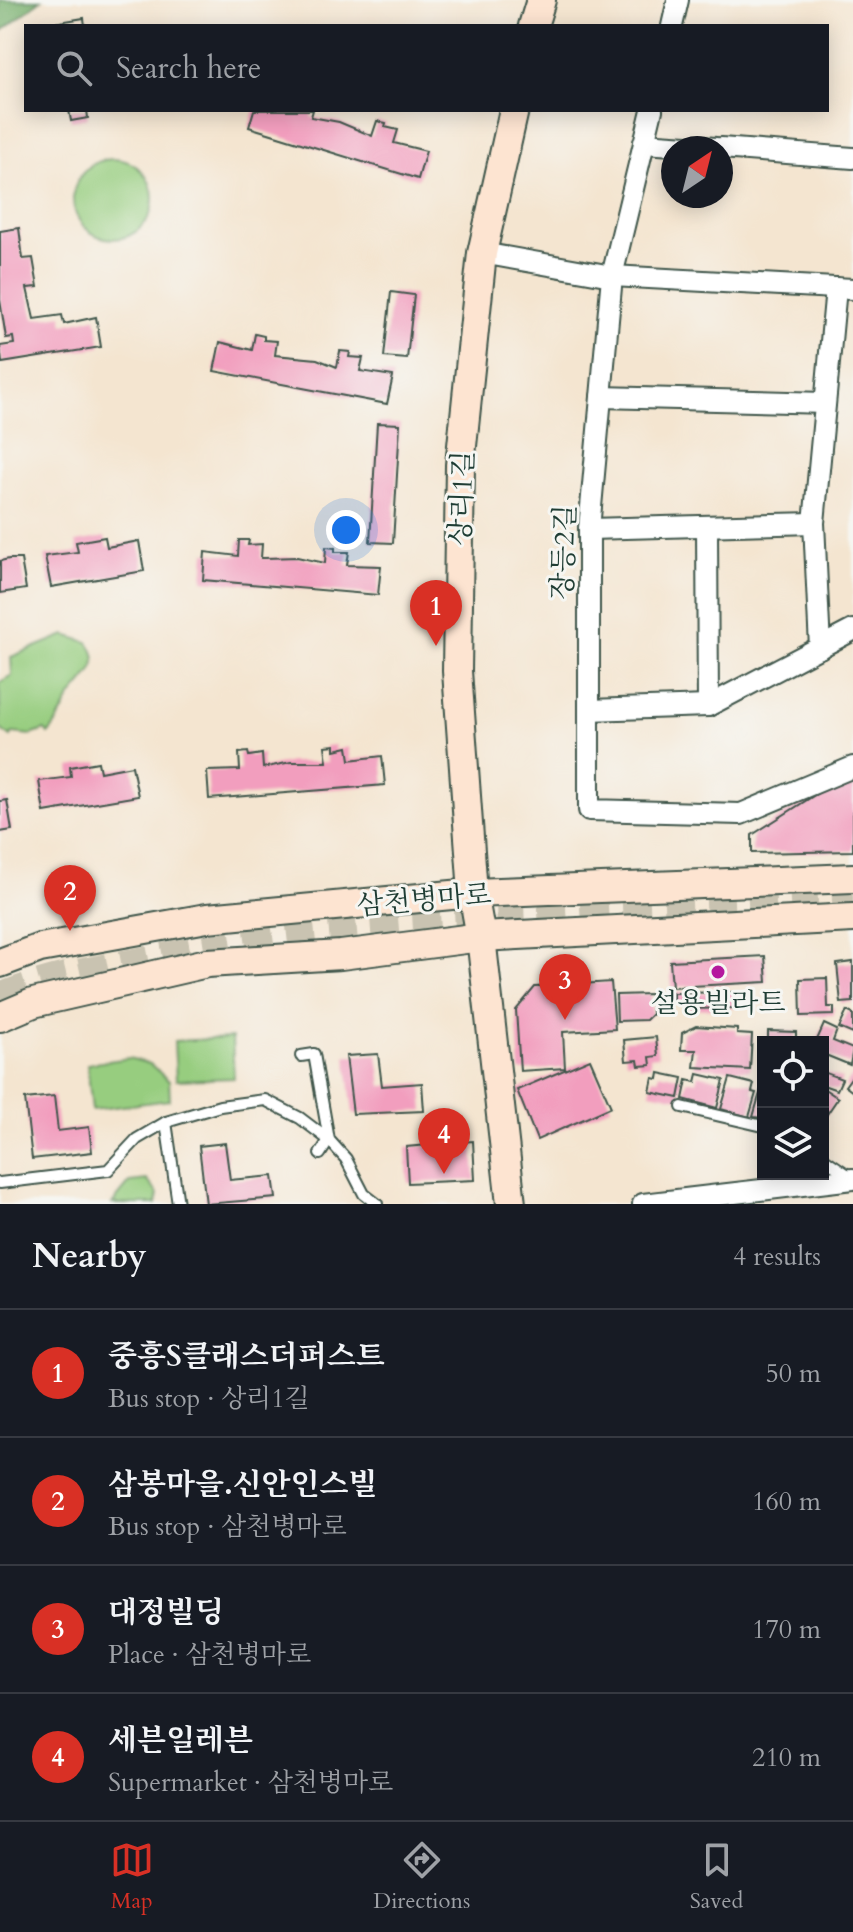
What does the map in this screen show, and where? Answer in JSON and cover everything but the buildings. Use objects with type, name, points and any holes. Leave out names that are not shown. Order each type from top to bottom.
[{"type":"main road","points":[[534,24],[541,0]]},
{"type":"main road","name":"상리1길","points":[[481,937],[473,893],[457,671],[460,465],[482,253],[514,112]]},
{"type":"main road","name":"삼천병마로","points":[[0,963],[40,948],[207,918],[473,893],[853,878]]},
{"type":"main road","name":"삼천병마로","points":[[0,1017],[33,1003],[207,963],[341,955],[481,937],[853,918]]},
{"type":"main road","name":"삼천병마로","points":[[481,937],[511,1204]]},
{"type":"street","points":[[672,24],[678,0]]},
{"type":"street","name":"장등2길","points":[[652,112],[612,276],[589,529],[589,810],[741,814],[853,767]]},
{"type":"street","points":[[644,143],[661,144]]},
{"type":"street","points":[[733,149],[853,158]]},
{"type":"street","points":[[482,253],[612,276],[844,288],[825,403],[814,523],[820,648]]},
{"type":"street","points":[[601,397],[825,403]]},
{"type":"street","points":[[589,529],[814,523]]},
{"type":"street","points":[[707,526],[708,706]]},
{"type":"street","points":[[589,710],[708,706],[853,630]]},
{"type":"street","points":[[643,1204],[853,1179]]},
{"type":"lane","points":[[301,1056],[314,1054],[329,1140],[320,1154]]},
{"type":"lane","points":[[0,1183],[108,1170],[137,1139],[166,1122],[220,1106],[265,1100],[300,1118],[329,1140],[346,1159],[364,1194],[377,1204]]},
{"type":"lane","points":[[682,1107],[757,1125]]},
{"type":"lane","points":[[166,1122],[178,1204]]},
{"type":"lane","points":[[829,1162],[853,1179]]},
{"type":"green space","points":[[0,0],[41,0],[0,33]]},
{"type":"green space","points":[[105,159],[121,159],[142,170],[153,191],[153,207],[142,228],[121,239],[105,239],[91,233],[79,221],[73,207],[73,191],[79,177],[91,165]]},
{"type":"green space","points":[[65,635],[88,642],[95,658],[92,671],[48,734],[45,730],[31,735],[13,733],[11,737],[0,729],[0,682],[12,675],[11,657]]},
{"type":"green space","points":[[232,1038],[234,1078],[176,1080],[174,1041]]},
{"type":"green space","points":[[129,1058],[150,1064],[169,1081],[170,1100],[92,1110],[87,1064]]},
{"type":"green space","points":[[147,1180],[158,1194],[156,1204],[112,1204],[130,1182]]},
{"type":"tunnel","points":[[538,907],[853,893]]},
{"type":"tunnel","points":[[0,997],[87,971],[246,943],[404,926],[563,920]]},
{"type":"place","name":"중흥S클래스더퍼스트","points":[[436,646]]},
{"type":"place","name":"삼봉마을.신안인스빌","points":[[70,931]]},
{"type":"place","name":"설용빌라트","points":[[718,972]]},
{"type":"place","name":"대정빌딩","points":[[565,1020]]},
{"type":"place","name":"세븐일레븐","points":[[444,1174]]}]
